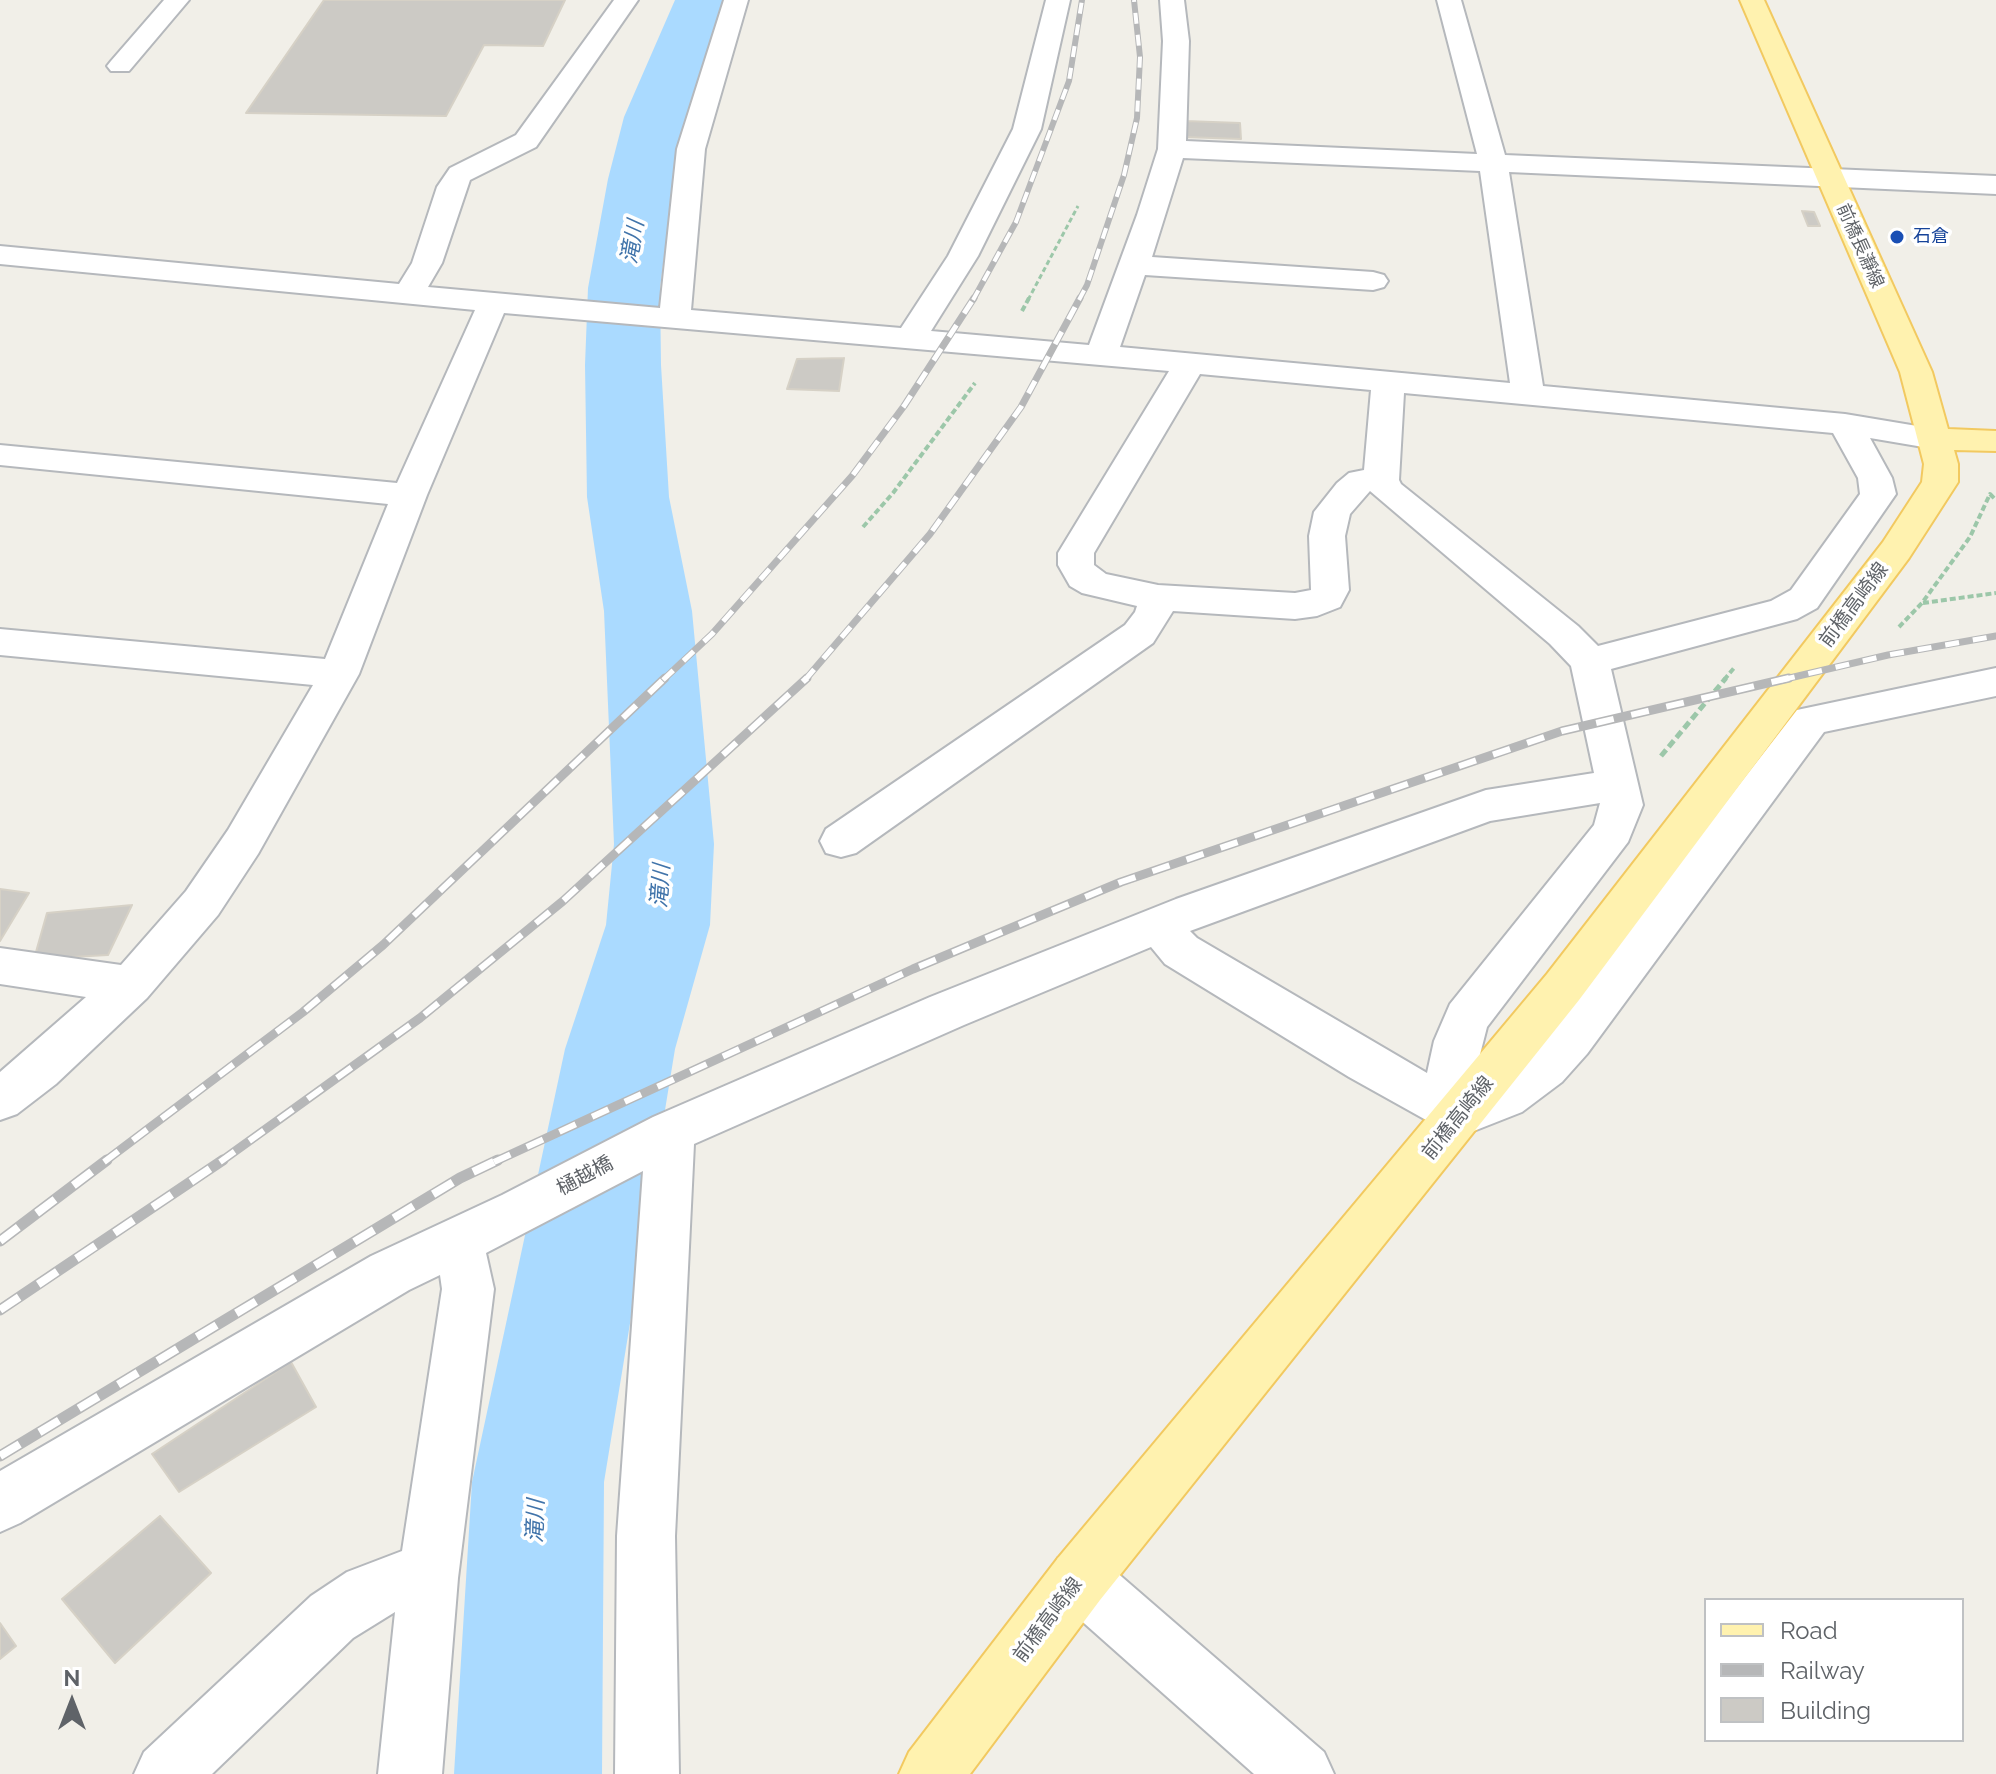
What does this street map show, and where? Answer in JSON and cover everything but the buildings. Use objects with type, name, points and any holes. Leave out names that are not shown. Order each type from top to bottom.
[{"type":"main road","name":"前橋長瀞線","points":[[1752,0],[1916,372],[1935,439]]},
{"type":"main road","points":[[1935,439],[1996,441]]},
{"type":"main road","name":"前橋高崎線","points":[[931,1774],[1079,1579],[1573,975],[1896,550],[1940,482],[1941,464],[1935,439]]},
{"type":"street","points":[[120,66],[177,0]]},
{"type":"street","points":[[408,294],[427,263],[451,187],[460,174],[526,141],[626,0]]},
{"type":"street","points":[[675,317],[691,149],[736,0]]},
{"type":"street","points":[[911,338],[963,256],[1027,129],[1058,0]]},
{"type":"street","points":[[1101,355],[1172,149],[1176,41],[1172,0]]},
{"type":"street","points":[[1449,0],[1493,163],[1528,394]]},
{"type":"street","points":[[1172,149],[1996,185]]},
{"type":"street","points":[[0,255],[495,303],[1845,424],[1935,439]]},
{"type":"street","points":[[1133,265],[1373,281]]},
{"type":"street","points":[[0,1099],[39,1070],[131,985],[210,891],[243,842],[339,674],[409,495],[482,324],[495,303]]},
{"type":"street","points":[[1190,363],[1076,553],[1076,565],[1083,577],[1095,584],[1158,598],[1295,606],[1317,603],[1327,598],[1330,590],[1327,536],[1332,512],[1361,481],[1381,480]]},
{"type":"street","points":[[1388,382],[1381,480],[1389,492],[1564,635],[1590,661],[1622,805],[1613,831],[1467,1018],[1451,1074],[1461,1115]]},
{"type":"street","points":[[1590,661],[1784,610],[1804,599],[1878,494],[1875,478],[1845,424]]},
{"type":"street","points":[[0,455],[409,495]]},
{"type":"street","points":[[841,841],[1139,634],[1153,615],[1158,598]]},
{"type":"street","points":[[0,642],[339,674]]},
{"type":"street","points":[[1461,1115],[1505,1097],[1545,1068],[1570,1040],[1811,720],[1996,682]]},
{"type":"street","name":"樋越橋","points":[[0,1503],[390,1273],[520,1211],[660,1137],[947,1011],[1159,925],[1486,806],[1619,784]]},
{"type":"street","points":[[1159,925],[1181,951],[1366,1063],[1461,1115]]},
{"type":"street","points":[[0,966],[131,985]]},
{"type":"street","points":[[647,1774],[646,1536],[660,1137]]},
{"type":"street","points":[[410,1774],[428,1578],[468,1289],[465,1265],[455,1241]]},
{"type":"street","points":[[166,1774],[332,1617],[368,1593],[394,1582],[428,1578]]},
{"type":"street","points":[[1079,1579],[1302,1774]]},
{"type":"path","points":[[1990,494],[1996,500]]},
{"type":"path","points":[[1922,603],[1996,593]]},
{"type":"path","points":[[1619,784],[1665,753],[1784,610]]},
{"type":"waterway","name":"滝川","points":[[528,1774],[538,1482],[620,1049],[658,925],[664,844],[648,611],[628,497],[623,365],[624,288],[641,179],[655,117],[703,0]]},
{"type":"railway","points":[[973,300],[1016,222],[1069,81],[1082,0]]},
{"type":"railway","points":[[1079,300],[1087,285],[1124,175],[1137,118],[1140,57],[1134,0]]},
{"type":"railway","points":[[663,680],[712,634],[852,476],[904,406],[974,298]]},
{"type":"railway","points":[[806,679],[930,534],[1021,407],[1080,298]]},
{"type":"railway","points":[[1781,680],[1888,655],[1996,636]]},
{"type":"railway","points":[[104,1162],[303,1012],[383,945],[665,678]]},
{"type":"railway","points":[[494,1162],[913,969],[1121,882],[1562,731],[1789,678]]},
{"type":"railway","points":[[220,1162],[420,1018],[563,901],[806,679]]},
{"type":"railway","points":[[0,1241],[107,1160]]},
{"type":"railway","points":[[0,1310],[223,1160]]},
{"type":"railway","points":[[0,1456],[460,1178],[498,1160]]},
{"type":"place","name":"石倉","points":[[1897,237]]}]
